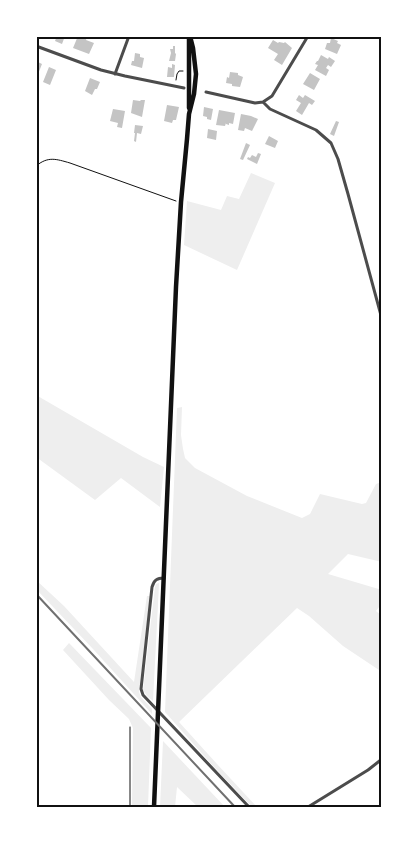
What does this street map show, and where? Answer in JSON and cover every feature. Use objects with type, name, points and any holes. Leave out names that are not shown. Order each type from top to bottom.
[{"type":"main road","points":[[189,114],[196,74],[190,36]]},
{"type":"main road","points":[[154,807],[176,287],[189,114],[188,65],[190,36]]},
{"type":"street","points":[[115,74],[129,36]]},
{"type":"street","points":[[206,92],[255,103],[263,102],[272,96],[308,36]]},
{"type":"street","points":[[36,46],[115,74],[184,88]]},
{"type":"street","points":[[263,102],[270,109],[316,130],[331,143],[338,159],[382,319]]},
{"type":"street","points":[[164,578],[158,578],[153,585],[141,688],[143,695],[249,807]]},
{"type":"street","points":[[308,807],[368,770],[382,759]]},
{"type":"path","points":[[36,166],[48,159],[57,159],[181,202]]},
{"type":"path","points":[[130,727],[130,807]]},
{"type":"shaded area","points":[[251,173],[275,183],[237,270],[184,245],[187,201],[221,210],[227,196],[239,199]]},
{"type":"shaded area","points":[[36,395],[143,457],[164,467],[160,507],[121,478],[95,500],[36,457]]},
{"type":"shaded area","points":[[182,407],[181,435],[183,449],[185,458],[195,468],[247,496],[302,518],[310,514],[320,494],[362,504],[366,503],[376,484],[382,482],[382,562],[348,554],[328,574],[382,590],[382,603],[376,611],[382,616],[382,672],[343,646],[297,608],[179,722],[257,807],[252,807],[165,712],[177,408]]},
{"type":"shaded area","points":[[36,580],[64,606],[134,682],[147,596],[150,596],[139,692],[152,709],[152,714],[36,589]]},
{"type":"shaded area","points":[[159,583],[153,701],[143,690],[155,587]]},
{"type":"shaded area","points":[[69,643],[151,728],[148,807],[132,807],[133,728],[129,719],[63,650]]},
{"type":"shaded area","points":[[163,741],[225,807],[198,807],[177,787],[175,807],[160,807]]},
{"type":"building","points":[[57,36],[65,36],[62,44],[55,41]]},
{"type":"building","points":[[78,36],[87,36],[86,40],[94,43],[89,54],[73,48]]},
{"type":"building","points":[[331,38],[338,41],[337,43],[341,45],[337,54],[325,49],[327,43],[330,43]]},
{"type":"building","points":[[273,40],[278,43],[285,42],[292,48],[282,65],[274,60],[278,54],[268,48]]},
{"type":"building","points":[[173,46],[175,46],[175,61],[169,61],[170,49],[173,49]]},
{"type":"building","points":[[135,53],[140,54],[140,57],[144,58],[142,68],[131,65],[132,61],[134,61]]},
{"type":"building","points":[[321,55],[335,61],[331,67],[328,65],[326,68],[329,70],[326,76],[315,70],[318,65],[315,64]]},
{"type":"building","points":[[36,61],[42,64],[36,79]]},
{"type":"building","points":[[172,64],[175,65],[174,77],[167,77],[168,67],[172,68]]},
{"type":"building","points":[[49,67],[56,70],[50,85],[43,82]]},
{"type":"building","points":[[230,72],[238,73],[238,75],[243,77],[240,87],[226,83]]},
{"type":"building","points":[[310,73],[320,79],[314,90],[303,84]]},
{"type":"building","points":[[90,78],[100,82],[92,95],[85,91]]},
{"type":"building","points":[[299,95],[303,98],[305,95],[315,101],[312,105],[309,103],[302,115],[296,111],[301,103],[296,100]]},
{"type":"building","points":[[133,100],[145,100],[142,117],[131,113]]},
{"type":"building","points":[[167,105],[179,107],[176,120],[173,120],[172,123],[164,121]]},
{"type":"building","points":[[204,107],[213,109],[211,120],[203,116]]},
{"type":"building","points":[[113,109],[125,111],[122,128],[117,127],[118,123],[110,121]]},
{"type":"building","points":[[219,110],[235,113],[233,124],[229,123],[229,125],[226,123],[225,126],[216,125]]},
{"type":"building","points":[[241,114],[258,119],[252,131],[245,128],[244,131],[238,130]]},
{"type":"building","points":[[336,121],[339,122],[334,136],[330,134]]},
{"type":"building","points":[[135,125],[143,126],[141,134],[137,133],[136,142],[134,141]]},
{"type":"building","points":[[208,129],[217,131],[216,140],[207,138]]},
{"type":"building","points":[[269,136],[278,141],[275,148],[265,144]]},
{"type":"building","points":[[246,143],[250,145],[243,160],[240,159]]},
{"type":"building","points":[[258,153],[261,154],[257,164],[247,159],[252,155],[256,157]]},
{"type":"railway","points":[[36,594],[235,807]]}]
